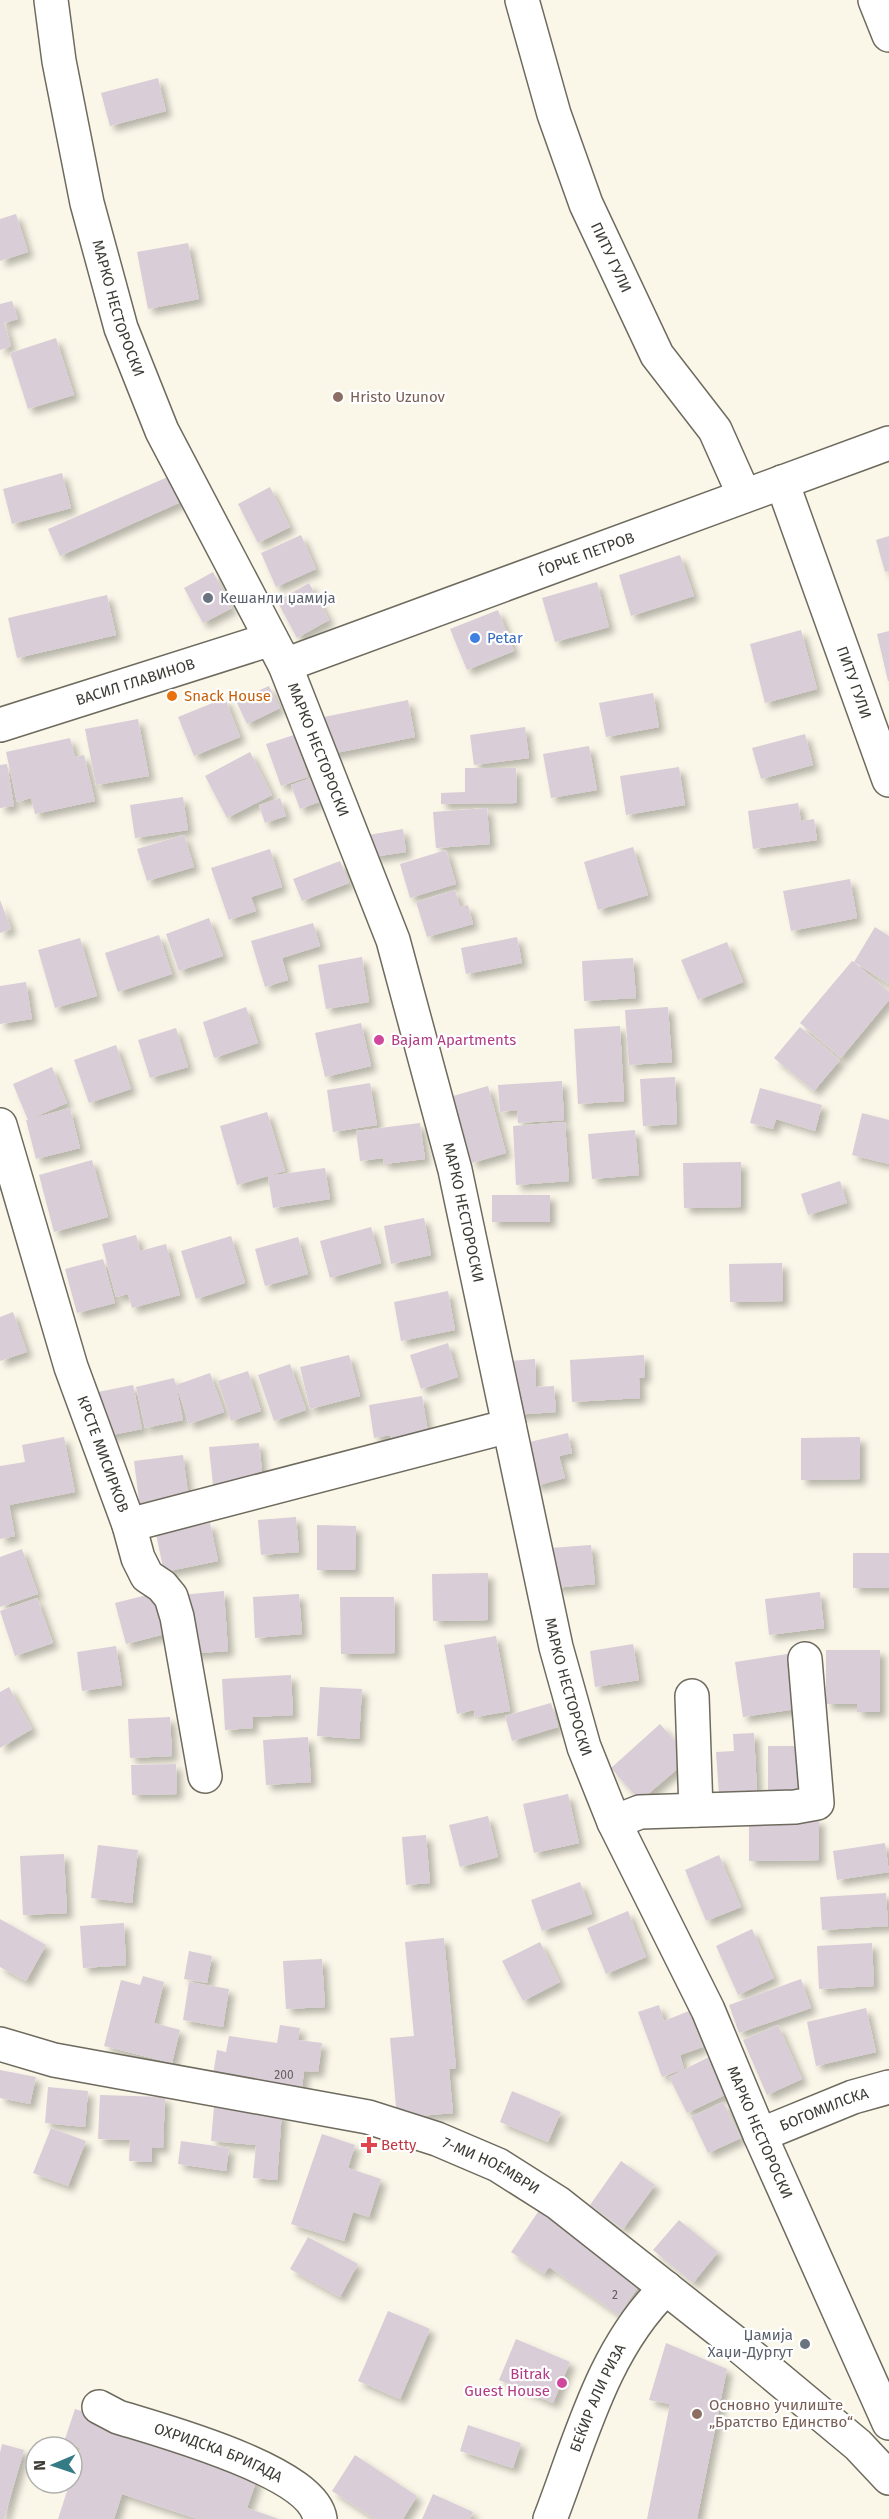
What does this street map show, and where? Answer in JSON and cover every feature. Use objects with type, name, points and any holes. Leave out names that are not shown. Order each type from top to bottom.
[{"type":"street","name":"МАРКО НЕСТОРОСКИ","points":[[51,0],[59,61],[87,202],[121,328],[162,431],[278,652],[393,940],[455,1170],[556,1647],[584,1747],[614,1822],[708,2010],[760,2135],[889,2423]]},
{"type":"street","name":"ПИТУ ГУЛИ","points":[[522,0],[554,114],[586,204],[657,355],[715,430],[744,495]]},
{"type":"street","points":[[874,0],[889,35]]},
{"type":"street","name":"ЃОРЧЕ ПЕТРОВ","points":[[278,652],[744,495],[889,443]]},
{"type":"street","name":"ПИТУ ГУЛИ","points":[[782,482],[889,780]]},
{"type":"street","name":"ВАСИЛ ГЛАВИНОВ","points":[[0,725],[278,652]]},
{"type":"street","name":"КРСТЕ МИСИРКОВ","points":[[0,1125],[71,1367],[129,1525],[138,1558],[147,1576],[162,1586],[171,1597],[177,1617],[205,1776]]},
{"type":"street","points":[[129,1525],[509,1425]]},
{"type":"street","points":[[614,1822],[640,1812],[795,1807],[817,1803],[805,1659]]},
{"type":"street","points":[[692,1696],[696,1810]]},
{"type":"street","name":"7-МИ НОЕМВРИ","points":[[0,2044],[54,2060],[368,2117],[437,2139],[498,2165],[558,2203],[666,2288],[858,2445],[889,2478]]},
{"type":"street","name":"БОГОМИЛСКА","points":[[760,2135],[853,2097],[889,2087]]},
{"type":"street","name":"БЕЌИР АЛИ РИЗА","points":[[550,2519],[606,2373],[628,2331],[666,2288]]},
{"type":"street","name":"ОХРИДСКА БРИГАДА","points":[[99,2407],[118,2416],[259,2465],[304,2495],[319,2511],[320,2519]]},
{"type":"building","points":[[158,78],[166,111],[110,126],[101,93]]},
{"type":"building","points":[[16,214],[28,252],[0,261],[0,219]]},
{"type":"building","points":[[188,243],[199,299],[148,309],[137,252]]},
{"type":"building","points":[[12,301],[18,319],[4,323],[11,346],[0,350],[0,304]]},
{"type":"building","points":[[56,338],[74,395],[28,409],[10,353]]},
{"type":"building","points":[[62,473],[71,508],[12,524],[3,489]]},
{"type":"building","points":[[170,476],[181,502],[60,556],[48,529]]},
{"type":"building","points":[[270,487],[290,527],[258,543],[238,504]]},
{"type":"building","points":[[301,535],[316,569],[276,587],[261,553]]},
{"type":"building","points":[[889,536],[889,571],[885,572],[876,540]]},
{"type":"building","points":[[680,555],[694,596],[631,616],[619,575]]},
{"type":"building","name":"Кешанли џамија","points":[[213,572],[232,608],[203,623],[184,588]]},
{"type":"building","points":[[597,582],[609,627],[555,642],[542,598]]},
{"type":"building","points":[[309,583],[329,620],[297,638],[277,601]]},
{"type":"building","points":[[107,595],[116,635],[17,658],[8,618]]},
{"type":"building","points":[[498,610],[514,651],[467,670],[450,629]]},
{"type":"building","points":[[801,630],[817,689],[765,703],[750,644]]},
{"type":"building","points":[[889,631],[889,681],[888,681],[877,634]]},
{"type":"building","points":[[269,686],[280,708],[247,724],[236,701]]},
{"type":"building","points":[[653,693],[659,727],[606,737],[599,703]]},
{"type":"building","points":[[225,698],[240,737],[194,756],[178,717]]},
{"type":"building","points":[[408,700],[415,737],[326,755],[319,718]]},
{"type":"building","points":[[138,719],[149,776],[96,785],[85,729]]},
{"type":"building","points":[[525,727],[529,758],[474,765],[470,735]]},
{"type":"building","points":[[805,734],[813,765],[761,779],[752,748]]},
{"type":"building","points":[[294,735],[308,777],[281,786],[266,744]]},
{"type":"building","points":[[70,738],[75,757],[84,755],[95,801],[35,814],[31,798],[17,802],[6,752]]},
{"type":"building","points":[[589,746],[597,790],[551,798],[543,754]]},
{"type":"building","points":[[250,752],[272,795],[227,818],[205,776]]},
{"type":"building","points":[[7,764],[14,806],[0,808],[0,765]]},
{"type":"building","points":[[679,767],[685,805],[626,815],[620,776]]},
{"type":"building","points":[[465,768],[516,768],[517,803],[441,804],[441,793],[465,792]]},
{"type":"building","points":[[311,778],[319,802],[300,809],[291,785]]},
{"type":"building","points":[[183,797],[188,830],[135,838],[130,805]]},
{"type":"building","points":[[280,798],[286,816],[265,823],[259,805]]},
{"type":"building","points":[[798,803],[801,821],[814,819],[817,840],[753,849],[748,811]]},
{"type":"building","points":[[487,808],[490,844],[436,848],[433,812]]},
{"type":"building","points":[[403,829],[406,852],[373,857],[369,835]]},
{"type":"building","points":[[184,835],[194,867],[147,881],[137,849]]},
{"type":"building","points":[[633,847],[648,895],[598,910],[584,862]]},
{"type":"building","points":[[270,849],[282,887],[251,897],[256,911],[229,920],[211,868]]},
{"type":"building","points":[[446,850],[456,884],[410,898],[400,864]]},
{"type":"building","points":[[340,861],[349,883],[302,901],[293,879]]},
{"type":"building","points":[[850,879],[857,918],[791,931],[783,891]]},
{"type":"building","points":[[455,890],[460,907],[468,905],[473,924],[427,937],[416,902]]},
{"type":"building","points":[[0,900],[11,929],[0,933]]},
{"type":"building","points":[[209,918],[223,956],[179,971],[166,934]]},
{"type":"building","points":[[313,923],[320,946],[282,958],[288,980],[265,987],[251,941]]},
{"type":"building","points":[[875,927],[889,936],[889,984],[854,962]]},
{"type":"building","points":[[159,935],[172,974],[118,992],[105,953]]},
{"type":"building","points":[[517,937],[522,963],[466,974],[461,948]]},
{"type":"building","points":[[80,938],[97,996],[55,1008],[38,950]]},
{"type":"building","points":[[727,942],[743,982],[698,1000],[681,960]]},
{"type":"building","points":[[362,957],[369,1002],[326,1009],[318,965]]},
{"type":"building","points":[[633,958],[636,998],[584,1001],[582,961]]},
{"type":"building","points":[[852,961],[889,992],[889,1000],[841,1058],[800,1023]]},
{"type":"building","points":[[26,982],[32,1019],[0,1024],[0,986]]},
{"type":"building","points":[[246,1007],[258,1043],[214,1058],[203,1022]]},
{"type":"building","points":[[668,1007],[672,1062],[629,1065],[625,1010]]},
{"type":"building","points":[[361,1023],[371,1066],[325,1077],[315,1033]]},
{"type":"building","points":[[620,1026],[624,1101],[578,1104],[574,1029]]},
{"type":"building","points":[[800,1027],[840,1060],[814,1091],[774,1058]]},
{"type":"building","points":[[176,1028],[188,1067],[150,1078],[138,1040]]},
{"type":"building","points":[[116,1045],[131,1089],[89,1103],[74,1060]]},
{"type":"building","points":[[52,1067],[67,1103],[28,1120],[13,1084]]},
{"type":"building","points":[[675,1077],[677,1124],[643,1126],[640,1079]]},
{"type":"building","points":[[562,1081],[564,1120],[518,1123],[517,1110],[500,1112],[498,1085]]},
{"type":"building","points":[[370,1083],[377,1125],[333,1132],[327,1090]]},
{"type":"building","points":[[488,1086],[506,1153],[472,1163],[453,1096]]},
{"type":"building","points":[[760,1088],[822,1105],[815,1131],[776,1119],[773,1129],[750,1123]]},
{"type":"building","points":[[70,1108],[80,1148],[36,1159],[26,1120]]},
{"type":"building","points":[[267,1112],[285,1171],[237,1185],[220,1126]]},
{"type":"building","points":[[862,1113],[889,1120],[889,1164],[852,1155]]},
{"type":"building","points":[[565,1122],[569,1181],[516,1185],[513,1126]]},
{"type":"building","points":[[420,1123],[425,1159],[384,1164],[383,1158],[360,1161],[356,1131]]},
{"type":"building","points":[[635,1130],[639,1175],[592,1179],[588,1134]]},
{"type":"building","points":[[92,1160],[108,1217],[54,1232],[39,1175]]},
{"type":"building","points":[[741,1162],[741,1207],[684,1208],[683,1163]]},
{"type":"building","points":[[325,1168],[330,1199],[273,1208],[268,1176]]},
{"type":"building","points":[[840,1181],[847,1203],[808,1215],[801,1194]]},
{"type":"building","points":[[492,1195],[550,1195],[550,1222],[492,1222]]},
{"type":"building","points":[[424,1218],[431,1255],[391,1264],[384,1226]]},
{"type":"building","points":[[371,1227],[381,1263],[330,1278],[320,1241]]},
{"type":"building","points":[[136,1235],[140,1251],[166,1244],[180,1295],[132,1308],[128,1294],[116,1297],[102,1244]]},
{"type":"building","points":[[231,1236],[245,1283],[196,1299],[181,1251]]},
{"type":"building","points":[[298,1237],[308,1274],[265,1286],[255,1249]]},
{"type":"building","points":[[103,1259],[115,1303],[77,1313],[65,1269]]},
{"type":"building","points":[[782,1263],[783,1301],[730,1302],[729,1264]]},
{"type":"building","points":[[448,1291],[455,1330],[401,1341],[394,1302]]},
{"type":"building","points":[[13,1312],[27,1352],[0,1361],[0,1317]]},
{"type":"building","points":[[448,1343],[458,1377],[421,1389],[410,1355]]},
{"type":"building","points":[[349,1355],[360,1396],[310,1409],[300,1367]]},
{"type":"building","points":[[644,1355],[645,1377],[639,1378],[640,1398],[572,1402],[570,1360]]},
{"type":"building","points":[[535,1359],[536,1387],[554,1386],[556,1412],[513,1415],[510,1361]]},
{"type":"building","points":[[290,1364],[306,1410],[274,1421],[258,1375]]},
{"type":"building","points":[[248,1371],[261,1411],[231,1421],[218,1381]]},
{"type":"building","points":[[210,1373],[224,1412],[189,1424],[176,1385]]},
{"type":"building","points":[[174,1378],[183,1420],[145,1428],[136,1387]]},
{"type":"building","points":[[133,1385],[142,1429],[102,1437],[93,1393]]},
{"type":"building","points":[[422,1396],[429,1438],[392,1444],[390,1435],[374,1438],[369,1405]]},
{"type":"building","points":[[568,1433],[572,1453],[559,1456],[565,1478],[535,1486],[525,1443]]},
{"type":"building","points":[[64,1437],[75,1492],[9,1505],[15,1536],[0,1539],[0,1466],[25,1462],[22,1445]]},
{"type":"building","points":[[860,1437],[860,1479],[801,1480],[801,1438]]},
{"type":"building","points":[[259,1443],[263,1480],[213,1485],[209,1447]]},
{"type":"building","points":[[183,1455],[189,1501],[140,1508],[134,1461]]},
{"type":"building","points":[[296,1517],[299,1552],[261,1555],[258,1520]]},
{"type":"building","points":[[210,1523],[218,1561],[164,1572],[156,1534]]},
{"type":"building","points":[[317,1525],[356,1526],[355,1570],[317,1570]]},
{"type":"building","points":[[591,1545],[595,1584],[554,1588],[550,1548]]},
{"type":"building","points":[[22,1549],[38,1594],[0,1607],[0,1557]]},
{"type":"building","points":[[853,1553],[889,1553],[889,1588],[853,1588]]},
{"type":"building","points":[[488,1573],[488,1620],[433,1621],[432,1574]]},
{"type":"building","points":[[224,1591],[228,1651],[185,1654],[181,1595]]},
{"type":"building","points":[[820,1592],[824,1628],[769,1635],[765,1599]]},
{"type":"building","points":[[155,1593],[165,1634],[126,1644],[115,1603]]},
{"type":"building","points":[[299,1594],[302,1634],[255,1638],[253,1597]]},
{"type":"building","points":[[340,1597],[394,1597],[395,1653],[341,1654]]},
{"type":"building","points":[[37,1598],[53,1643],[15,1656],[0,1611]]},
{"type":"building","points":[[496,1636],[510,1711],[475,1717],[474,1710],[457,1714],[444,1645]]},
{"type":"building","points":[[633,1644],[639,1680],[595,1687],[590,1651]]},
{"type":"building","points":[[116,1646],[122,1685],[82,1691],[77,1652]]},
{"type":"building","points":[[826,1650],[880,1650],[880,1712],[857,1712],[857,1704],[826,1704]]},
{"type":"building","points":[[794,1653],[803,1708],[743,1717],[735,1662]]},
{"type":"building","points":[[291,1675],[293,1715],[252,1717],[253,1728],[225,1730],[222,1679]]},
{"type":"building","points":[[9,1687],[32,1729],[0,1748],[0,1692]]},
{"type":"building","points":[[320,1687],[362,1689],[359,1739],[317,1736]]},
{"type":"building","points":[[551,1703],[558,1727],[512,1741],[505,1716]]},
{"type":"building","points":[[170,1717],[172,1756],[130,1758],[128,1719]]},
{"type":"building","points":[[660,1724],[690,1758],[640,1801],[611,1768]]},
{"type":"building","points":[[754,1733],[757,1792],[719,1794],[716,1752],[734,1751],[733,1734]]},
{"type":"building","points":[[308,1737],[311,1782],[266,1785],[263,1740]]},
{"type":"building","points":[[768,1746],[812,1746],[812,1793],[768,1793]]},
{"type":"building","points":[[176,1764],[177,1794],[132,1795],[131,1765]]},
{"type":"building","points":[[568,1794],[579,1843],[534,1853],[523,1804]]},
{"type":"building","points":[[488,1816],[498,1857],[460,1867],[449,1825]]},
{"type":"building","points":[[819,1819],[819,1860],[749,1861],[749,1820]]},
{"type":"building","points":[[426,1835],[430,1883],[406,1885],[402,1837]]},
{"type":"building","points":[[885,1843],[889,1872],[837,1880],[833,1851]]},
{"type":"building","points":[[98,1845],[138,1850],[132,1903],[91,1898]]},
{"type":"building","points":[[64,1854],[67,1913],[23,1915],[20,1856]]},
{"type":"building","points":[[719,1855],[741,1907],[706,1921],[685,1870]]},
{"type":"building","points":[[580,1882],[592,1914],[542,1931],[531,1900]]},
{"type":"building","points":[[886,1893],[888,1926],[822,1930],[820,1897]]},
{"type":"building","points":[[628,1911],[646,1957],[606,1974],[587,1928]]},
{"type":"building","points":[[0,1919],[46,1945],[26,1981],[0,1967]]},
{"type":"building","points":[[124,1923],[126,1965],[83,1968],[80,1926]]},
{"type":"building","points":[[752,1929],[774,1978],[738,1995],[716,1946]]},
{"type":"building","points":[[444,1938],[456,2068],[449,2069],[453,2113],[397,2118],[390,2038],[414,2036],[405,1942]]},
{"type":"building","points":[[540,1942],[560,1982],[523,2001],[502,1961]]},
{"type":"building","points":[[872,1943],[874,1986],[819,1989],[817,1946]]},
{"type":"building","points":[[189,1951],[212,1956],[207,1983],[184,1979]]},
{"type":"building","points":[[322,1959],[325,2007],[286,2009],[283,1961]]},
{"type":"building","points":[[143,1976],[164,1982],[154,2023],[180,2030],[172,2063],[104,2046],[121,1980],[140,1985]]},
{"type":"building","points":[[801,1979],[811,2008],[739,2033],[729,2005]]},
{"type":"building","points":[[189,1982],[229,1989],[223,2027],[183,2020]]},
{"type":"building","points":[[659,2005],[664,2021],[689,2011],[703,2047],[680,2055],[684,2069],[662,2077],[638,2012]]},
{"type":"building","points":[[866,2008],[876,2052],[816,2066],[807,2022]]},
{"type":"building","points":[[280,2025],[300,2028],[298,2040],[322,2043],[318,2072],[304,2071],[302,2088],[213,2075],[217,2050],[226,2052],[229,2036],[277,2043]]},
{"type":"building","points":[[778,2025],[802,2079],[767,2095],[743,2040]]},
{"type":"building","points":[[709,2057],[727,2094],[687,2113],[669,2077]]},
{"type":"building","points":[[0,2070],[36,2077],[30,2104],[0,2098]]},
{"type":"building","points":[[48,2087],[88,2091],[85,2127],[45,2123]]},
{"type":"building","points":[[512,2091],[561,2112],[548,2142],[500,2122]]},
{"type":"building","points":[[100,2095],[165,2097],[163,2148],[152,2147],[152,2162],[129,2161],[130,2140],[98,2139]]},
{"type":"building","points":[[723,2102],[741,2138],[708,2153],[691,2117]]},
{"type":"building","points":[[214,2107],[282,2112],[277,2180],[253,2178],[256,2145],[211,2141]]},
{"type":"building","points":[[51,2128],[86,2141],[68,2186],[33,2173]]},
{"type":"building","points":[[322,2134],[355,2145],[348,2168],[381,2179],[369,2217],[353,2212],[344,2241],[291,2224]]},
{"type":"building","points":[[181,2141],[229,2148],[226,2171],[178,2164]]},
{"type":"building","points":[[621,2161],[655,2185],[623,2229],[590,2205]]},
{"type":"building","points":[[540,2209],[643,2280],[619,2315],[549,2267],[544,2274],[511,2252]]},
{"type":"building","points":[[679,2220],[718,2252],[693,2283],[653,2250]]},
{"type":"building","points":[[308,2237],[358,2264],[340,2297],[290,2269]]},
{"type":"building","points":[[388,2311],[430,2329],[400,2399],[358,2381]]},
{"type":"building","points":[[516,2339],[570,2362],[553,2403],[499,2380]]},
{"type":"building","points":[[666,2343],[727,2369],[697,2519],[647,2519],[670,2404],[649,2400]]},
{"type":"building","points":[[75,2409],[96,2416],[93,2424],[257,2479],[247,2508],[279,2519],[197,2519],[122,2494],[114,2519],[58,2519],[66,2495],[84,2495],[84,2435],[66,2435]]},
{"type":"building","points":[[468,2425],[521,2443],[513,2468],[460,2451]]},
{"type":"building","points":[[2,2444],[24,2450],[4,2519],[0,2519]]},
{"type":"building","points":[[355,2455],[417,2496],[403,2519],[375,2519],[332,2491]]},
{"type":"building","points":[[433,2494],[473,2512],[470,2519],[422,2519]]},
{"type":"place","name":"Hristo Uzunov","points":[[338,397]]},
{"type":"place","name":"Кешанли џамија","points":[[208,598]]},
{"type":"place","name":"Petar","points":[[475,638]]},
{"type":"place","name":"Snack House","points":[[172,696]]},
{"type":"place","name":"Bajam Apartments","points":[[379,1040]]},
{"type":"place","name":"Betty","points":[[369,2145]]},
{"type":"place","name":"Џамија Хаџи-Дургут","points":[[805,2344]]},
{"type":"place","name":"Bitrak Guest House","points":[[562,2383]]},
{"type":"place","name":"Основно училиште „Братство Единство“","points":[[697,2414]]}]
